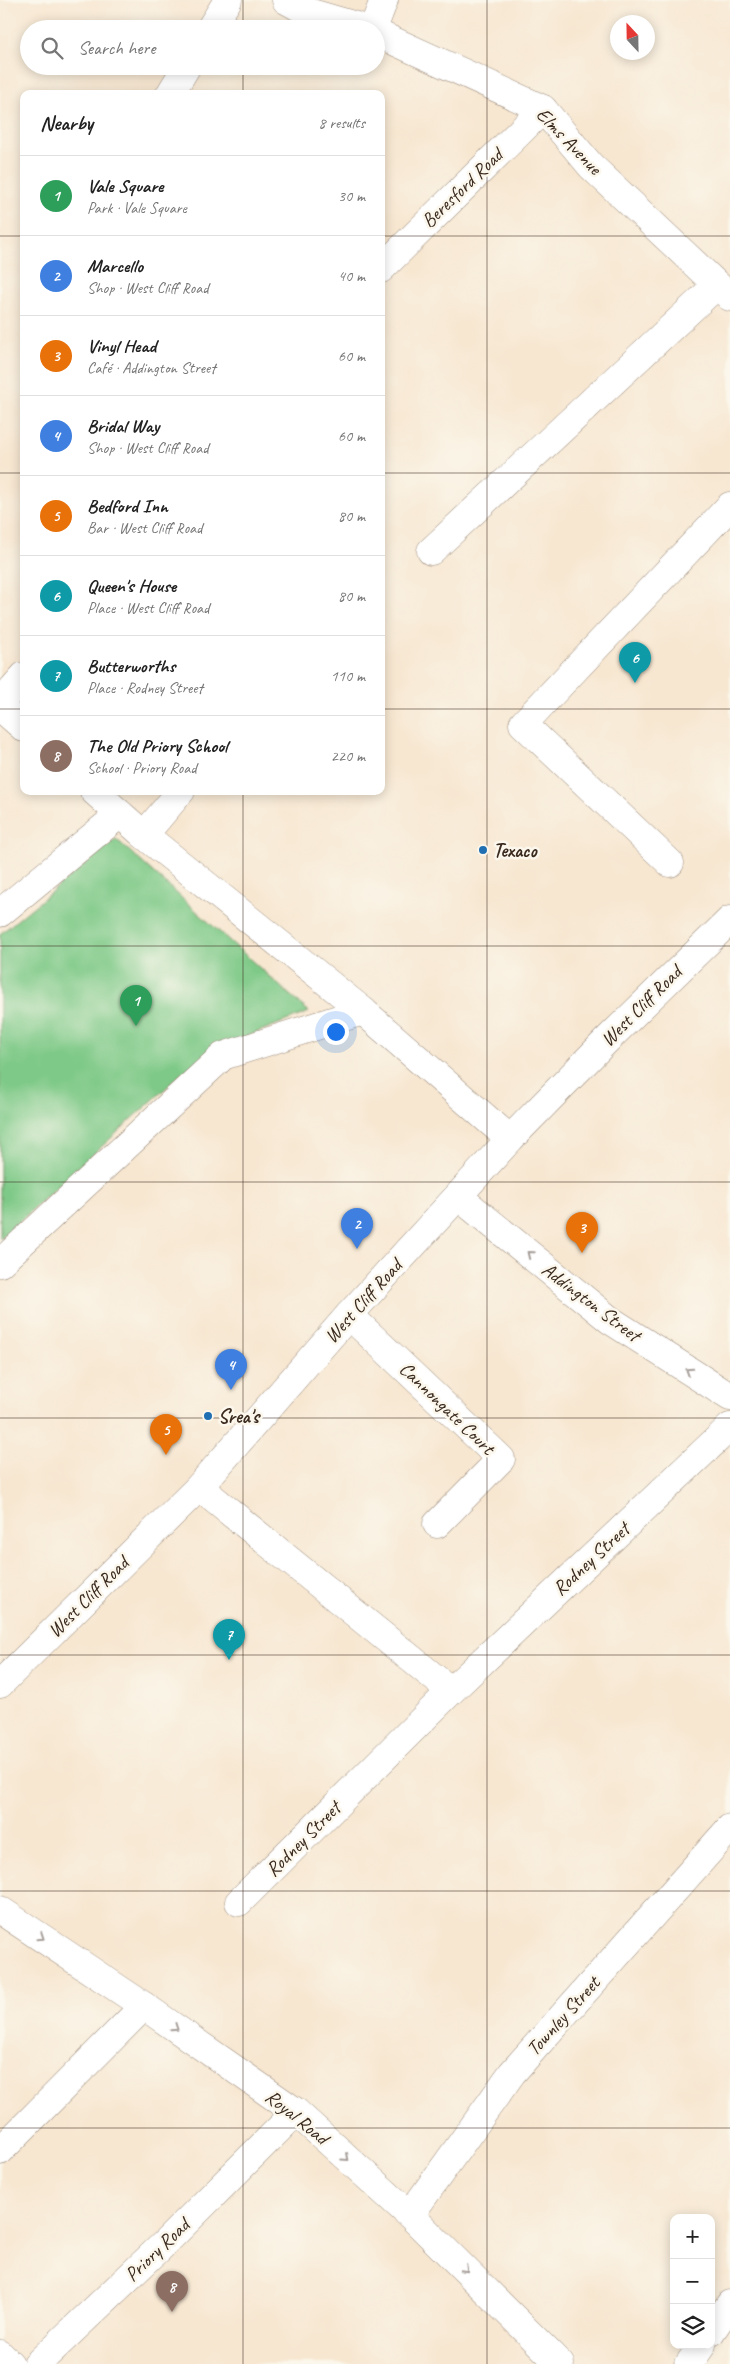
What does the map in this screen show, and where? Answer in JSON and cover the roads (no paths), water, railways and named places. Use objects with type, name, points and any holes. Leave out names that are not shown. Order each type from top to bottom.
[{"type":"street","points":[[216,20],[228,0]]},
{"type":"street","points":[[286,0],[308,12],[335,20]]},
{"type":"street","points":[[376,20],[384,0]]},
{"type":"street","name":"Elms Avenue","points":[[385,36],[543,109],[591,166],[724,291]]},
{"type":"street","points":[[172,90],[182,75]]},
{"type":"street","name":"Beresford Road","points":[[385,264],[543,109]]},
{"type":"street","points":[[430,551],[724,291]]},
{"type":"street","points":[[670,863],[523,724],[730,506]]},
{"type":"street","points":[[0,703],[20,680]]},
{"type":"street","points":[[0,707],[20,724]]},
{"type":"street","points":[[99,795],[144,835],[363,1011],[510,1139]]},
{"type":"street","points":[[144,835],[178,795]]},
{"type":"street","points":[[0,913],[120,814]]},
{"type":"street","name":"West Cliff Road","points":[[0,1684],[199,1487],[349,1315],[459,1197],[510,1139],[605,1042],[730,920]]},
{"type":"street","points":[[0,1263],[223,1056],[363,1011]]},
{"type":"street","name":"Addington Street","points":[[459,1197],[610,1320],[730,1397]]},
{"type":"street","name":"Cannongate Court","points":[[349,1315],[501,1459],[437,1524]]},
{"type":"street","name":"Rodney Street","points":[[239,1902],[451,1691],[730,1427]]},
{"type":"street","points":[[199,1487],[451,1691]]},
{"type":"street","name":"Townley Street","points":[[410,2215],[512,2074],[730,1828]]},
{"type":"street","name":"Royal Road","points":[[0,1910],[144,2006],[296,2112],[410,2215],[560,2364]]},
{"type":"street","points":[[0,2151],[144,2006]]},
{"type":"street","name":"Priory Road","points":[[37,2364],[166,2242],[296,2112]]},
{"type":"street","points":[[715,2326],[730,2304]]},
{"type":"street","points":[[689,2364],[699,2349]]},
{"type":"street","points":[[0,2354],[10,2364]]},
{"type":"place","name":"Queen's House","points":[[635,683]]},
{"type":"place","name":"Texaco","points":[[483,850]]},
{"type":"place","name":"Vale Square","points":[[136,1026]]},
{"type":"place","name":"Marcello","points":[[357,1249]]},
{"type":"place","name":"Vinyl Head","points":[[582,1253]]},
{"type":"place","name":"Bridal Way","points":[[231,1390]]},
{"type":"place","name":"Srea's","points":[[208,1416]]},
{"type":"place","name":"Bedford Inn","points":[[166,1455]]},
{"type":"place","name":"Butterworths","points":[[229,1660]]},
{"type":"place","name":"The Old Priory School","points":[[172,2312]]}]
